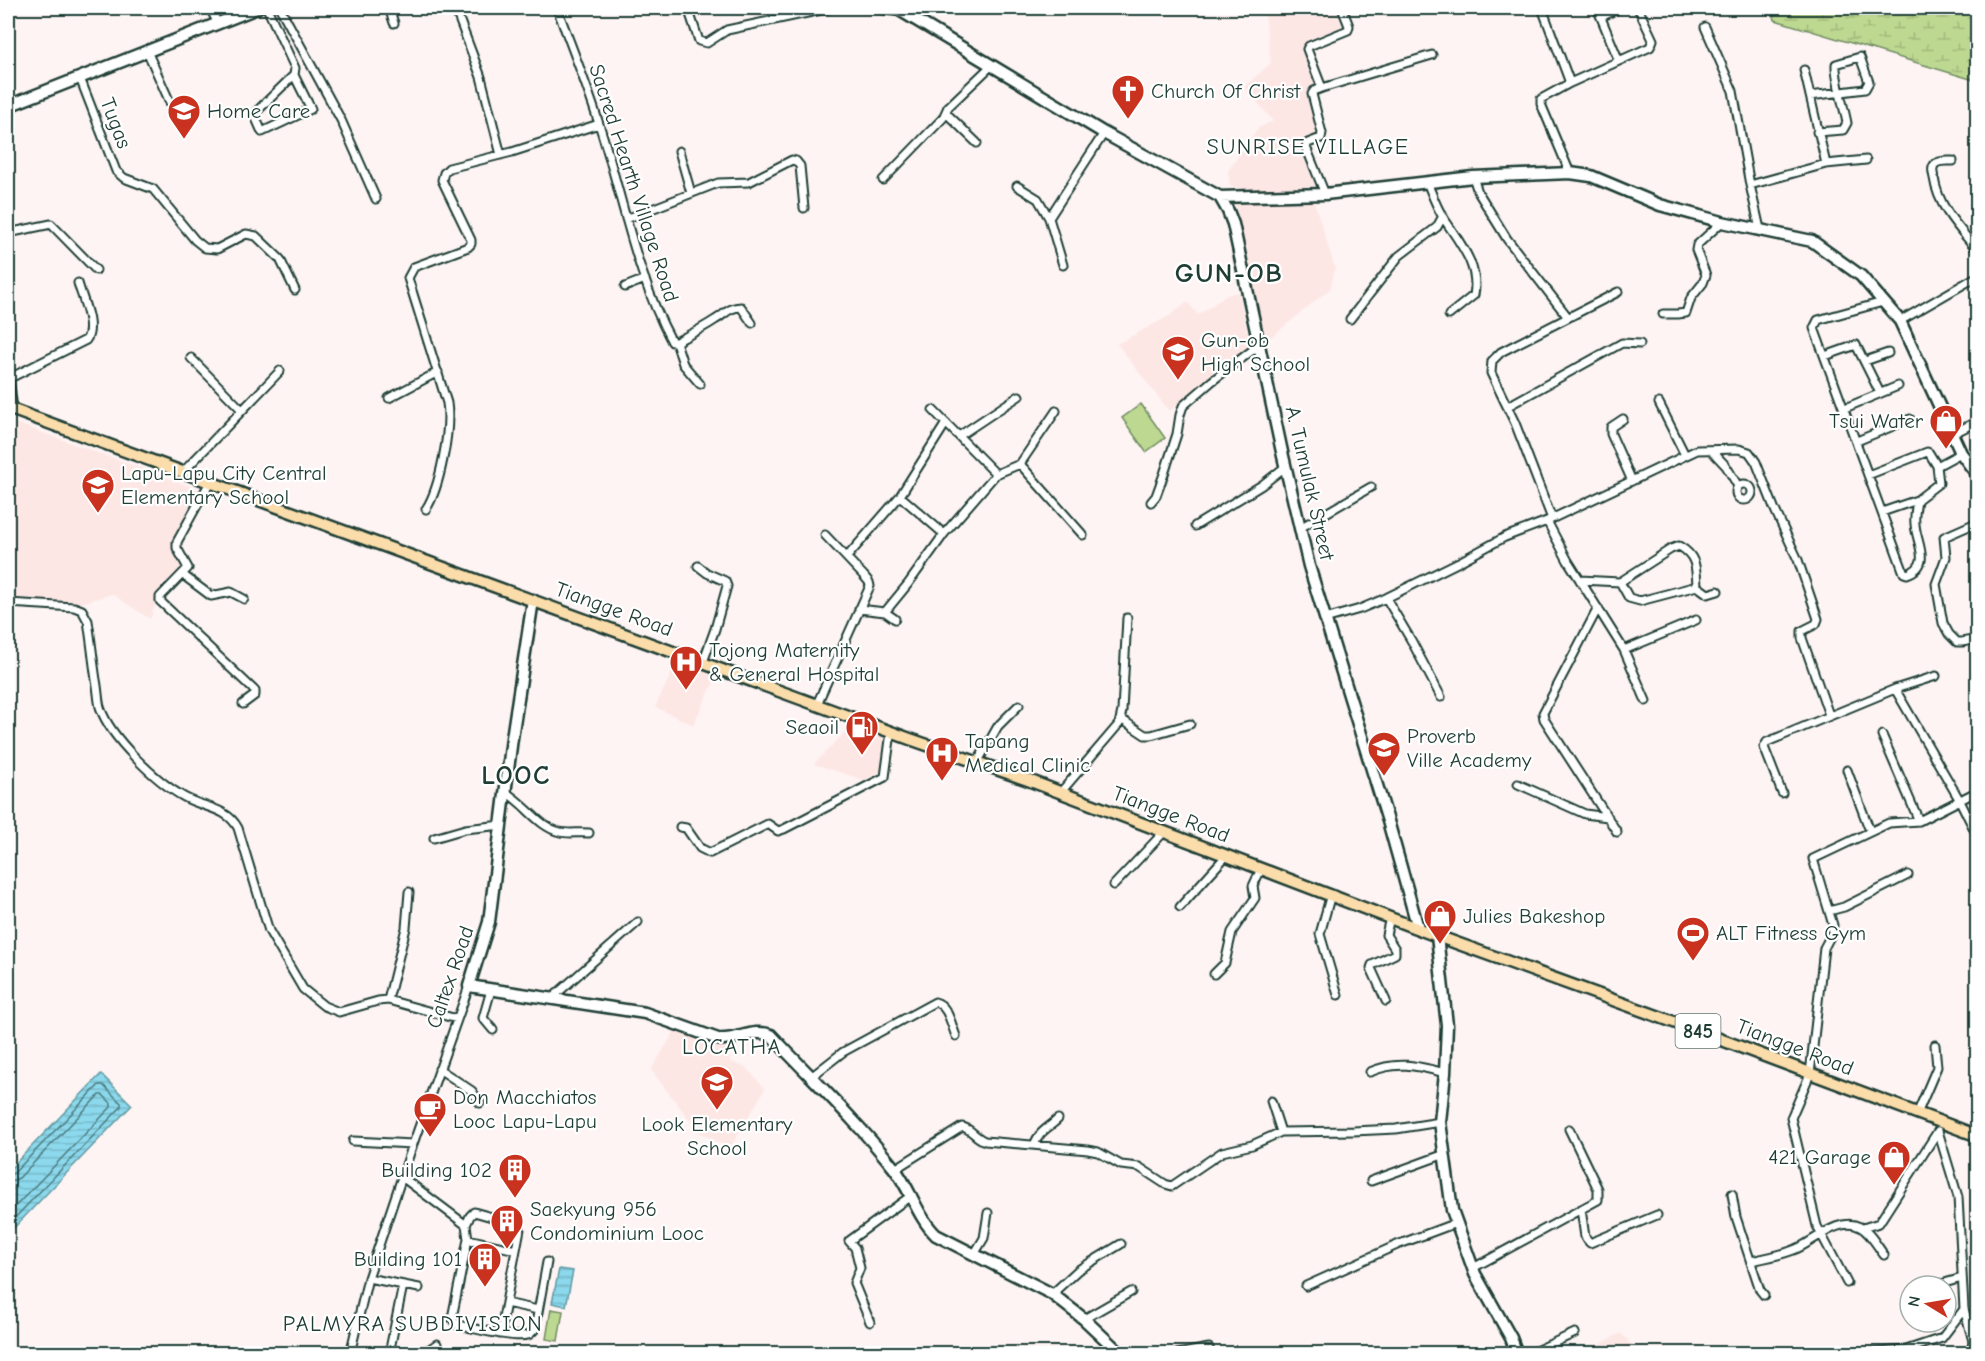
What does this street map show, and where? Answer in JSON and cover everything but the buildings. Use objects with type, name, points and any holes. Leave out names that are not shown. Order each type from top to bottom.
[{"type":"main road","name":"845","points":[[8,386],[9,408]]},
{"type":"main road","name":"Tiangge Road","points":[[9,408],[1060,793],[1917,1114],[1939,1127],[1975,1136]]},
{"type":"street","points":[[210,8],[218,24]]},
{"type":"street","points":[[8,106],[257,8]]},
{"type":"street","points":[[267,8],[296,68],[294,75],[254,114],[262,132],[311,109],[294,75]]},
{"type":"street","points":[[280,8],[341,120],[376,199]]},
{"type":"street","points":[[388,8],[394,23]]},
{"type":"street","points":[[455,8],[481,77],[501,155]]},
{"type":"street","name":"Sacred Hearth Village Road","points":[[557,8],[599,124],[645,279],[669,337],[672,342],[676,342],[683,364],[700,384]]},
{"type":"street","points":[[688,8],[699,41],[707,43],[727,30],[831,8]]},
{"type":"street","points":[[868,8],[906,13]]},
{"type":"street","points":[[896,8],[1104,133],[1220,197],[1325,194],[1473,177],[1570,173],[1591,176],[1660,205],[1722,222],[1812,242],[1861,276],[1900,321],[1961,453],[1977,476]]},
{"type":"street","points":[[1322,88],[1307,49],[1309,46],[1348,30],[1349,26],[1342,8]]},
{"type":"street","points":[[1542,8],[1570,83]]},
{"type":"street","points":[[1597,8],[1619,61]]},
{"type":"street","points":[[1601,17],[1619,8]]},
{"type":"street","points":[[1570,173],[1541,104],[1541,99],[1570,83],[1650,47],[1653,40],[1638,8]]},
{"type":"street","points":[[1705,27],[1733,91],[1760,229]]},
{"type":"street","points":[[147,51],[177,118]]},
{"type":"street","points":[[1325,194],[1306,147],[1308,143],[1322,136],[1312,94],[1314,91],[1432,55]]},
{"type":"street","points":[[1810,96],[1841,92],[1865,89],[1869,82],[1860,57],[1836,64],[1841,92],[1847,123],[1846,127],[1843,130],[1817,132]]},
{"type":"street","points":[[883,180],[943,117],[948,107],[992,65]]},
{"type":"street","points":[[1804,70],[1826,164]]},
{"type":"street","name":"Tugas","points":[[81,78],[116,171],[124,178],[153,189],[195,240],[205,248],[217,249],[246,234],[256,236],[280,259],[295,290]]},
{"type":"street","points":[[945,113],[977,143]]},
{"type":"street","points":[[426,509],[436,490],[448,427],[447,403],[408,278],[414,267],[471,244],[442,180],[444,173],[448,168],[501,155],[599,124]]},
{"type":"street","points":[[1049,218],[1104,133]]},
{"type":"street","points":[[679,151],[691,194]]},
{"type":"street","points":[[626,219],[718,183],[749,182],[792,160],[800,166],[804,208]]},
{"type":"street","points":[[1750,185],[1826,164],[1866,160]]},
{"type":"street","points":[[1953,161],[1935,164],[1933,168],[1936,190],[1947,213],[1977,251]]},
{"type":"street","points":[[1473,177],[1478,192],[1507,239],[1567,316]]},
{"type":"street","points":[[1427,182],[1443,216],[1460,241],[1476,278],[1474,295],[1449,315]]},
{"type":"street","points":[[1017,186],[1038,199],[1049,218],[1063,265]]},
{"type":"street","name":"A. Tumulak Street","points":[[1220,197],[1233,224],[1258,346],[1300,528],[1418,928]]},
{"type":"street","points":[[1350,319],[1399,256],[1437,227],[1443,216]]},
{"type":"street","points":[[1663,314],[1686,313],[1691,298],[1703,283],[1706,275],[1695,250],[1697,245],[1722,222]]},
{"type":"street","points":[[8,233],[51,224],[96,270]]},
{"type":"street","points":[[1900,321],[1977,276]]},
{"type":"street","points":[[625,287],[645,279]]},
{"type":"street","points":[[8,379],[89,337],[90,324],[78,283]]},
{"type":"street","points":[[1618,291],[1501,351],[1492,361],[1491,373],[1508,406],[1549,520],[1580,580],[1624,650],[1646,701]]},
{"type":"street","points":[[1883,302],[1818,320],[1814,328],[1904,573],[1907,574],[1915,571],[1921,564],[1922,556],[1915,524],[1917,500]]},
{"type":"street","points":[[676,342],[736,306],[741,307],[752,323]]},
{"type":"street","points":[[1508,406],[1622,343],[1640,344]]},
{"type":"street","points":[[1825,356],[1856,345],[1880,393]]},
{"type":"street","points":[[1151,502],[1156,496],[1164,474],[1183,406],[1258,346]]},
{"type":"street","points":[[1865,361],[1888,353]]},
{"type":"street","points":[[191,358],[242,410]]},
{"type":"street","points":[[183,472],[280,371]]},
{"type":"street","points":[[389,398],[438,372]]},
{"type":"street","points":[[1845,408],[1898,386]]},
{"type":"street","points":[[959,436],[1019,396]]},
{"type":"street","points":[[1659,403],[1684,455]]},
{"type":"street","points":[[933,410],[996,474]]},
{"type":"street","points":[[885,612],[944,534],[996,474],[1020,464],[1056,411]]},
{"type":"street","points":[[1623,419],[1611,427],[1611,434],[1632,481]]},
{"type":"street","points":[[1857,441],[1910,419]]},
{"type":"street","points":[[1952,434],[1977,421]]},
{"type":"street","points":[[847,557],[900,496],[946,423]]},
{"type":"street","points":[[1325,619],[1360,609],[1386,598],[1504,537],[1549,520],[1684,455],[1697,450],[1739,449],[1749,452],[1756,462],[1798,561],[1818,619],[1816,624],[1802,631],[1802,638],[1829,715]]},
{"type":"street","points":[[1711,450],[1726,466],[1738,486]]},
{"type":"street","points":[[1868,475],[1927,452],[1937,466],[1939,483],[1917,500],[1882,512]]},
{"type":"street","points":[[1937,466],[1961,453]]},
{"type":"street","points":[[1020,464],[1083,535]]},
{"type":"street","points":[[1195,526],[1262,485],[1285,467]]},
{"type":"street","points":[[210,482],[177,542],[177,548],[188,565],[187,571],[160,597],[160,601],[255,691],[255,695],[243,704]]},
{"type":"street","points":[[1300,528],[1371,487]]},
{"type":"street","points":[[900,496],[944,534]]},
{"type":"street","points":[[1977,522],[1945,536],[1946,557],[1936,584],[1944,623],[1949,634],[1958,642],[1977,639]]},
{"type":"street","points":[[817,704],[870,586],[847,557],[825,535]]},
{"type":"street","points":[[1580,580],[1620,582],[1671,549],[1680,546],[1688,551],[1696,565],[1697,586]]},
{"type":"street","points":[[698,566],[725,581],[727,586],[703,662]]},
{"type":"street","points":[[183,575],[211,596],[229,592],[244,599]]},
{"type":"street","points":[[1620,582],[1629,598],[1640,601],[1697,586]]},
{"type":"street","points":[[1697,586],[1708,594],[1718,591]]},
{"type":"street","points":[[1386,598],[1442,697]]},
{"type":"street","name":"Caltex Road","points":[[350,1353],[368,1278],[489,922],[533,600]]},
{"type":"street","points":[[8,603],[82,609],[88,621],[100,707],[109,724],[126,747],[150,772],[184,797],[226,813],[234,820],[269,931],[303,988],[324,1006],[339,1012],[388,1000],[457,1019]]},
{"type":"street","points":[[1598,608],[1543,713],[1544,719],[1617,832]]},
{"type":"street","points":[[859,609],[885,612],[895,619]]},
{"type":"street","points":[[1060,793],[1121,719],[1127,618]]},
{"type":"street","points":[[1624,650],[1695,620]]},
{"type":"street","points":[[1782,793],[1764,747],[1767,742],[1895,689],[1936,676]]},
{"type":"street","points":[[1895,689],[1959,799],[1977,837]]},
{"type":"street","points":[[977,763],[998,726],[1018,705]]},
{"type":"street","points":[[1121,719],[1145,735],[1190,724]]},
{"type":"street","points":[[680,827],[686,828],[700,848],[710,853],[768,824],[778,831],[784,829],[883,778],[886,775],[891,732]]},
{"type":"street","points":[[1882,735],[1919,821]]},
{"type":"street","points":[[1847,770],[1870,831]]},
{"type":"street","points":[[1518,784],[1585,814],[1608,817]]},
{"type":"street","points":[[1847,1283],[1820,1234],[1791,1118],[1810,1074],[1824,948],[1832,933],[1833,925],[1814,859],[1889,824],[1919,821],[1977,791]]},
{"type":"street","points":[[505,792],[556,831],[589,833]]},
{"type":"street","points":[[434,838],[465,829],[502,825]]},
{"type":"street","points":[[1114,885],[1164,832]]},
{"type":"street","points":[[1180,907],[1226,856]]},
{"type":"street","points":[[1214,974],[1225,963],[1232,932],[1255,898],[1253,886],[1261,869]]},
{"type":"street","points":[[1829,911],[1844,907],[1908,875]]},
{"type":"street","points":[[388,1000],[406,928],[409,892]]},
{"type":"street","points":[[1331,894],[1320,934],[1338,995]]},
{"type":"street","points":[[1386,1001],[1371,969],[1372,965],[1395,954],[1395,949],[1386,936],[1390,917]]},
{"type":"street","points":[[552,998],[638,922]]},
{"type":"street","points":[[1437,936],[1447,1025],[1440,1122],[1452,1210],[1473,1268],[1517,1353]]},
{"type":"street","points":[[469,986],[645,1013],[718,1039],[728,1040],[762,1032],[771,1035],[895,1169],[929,1228],[936,1234],[1052,1294],[1084,1319],[1115,1352]]},
{"type":"street","points":[[491,990],[483,1018],[493,1030]]},
{"type":"street","points":[[811,1077],[843,1052],[934,1002],[944,1007],[956,1036]]},
{"type":"street","points":[[1917,1114],[1937,1066],[1935,1045]]},
{"type":"street","points":[[1370,1072],[1379,1068],[1408,1064],[1445,1073]]},
{"type":"street","points":[[439,1069],[472,1091],[480,1103]]},
{"type":"street","points":[[1271,1101],[1281,1132]]},
{"type":"street","points":[[1034,1145],[1041,1132],[1058,1119]]},
{"type":"street","points":[[895,1169],[962,1127],[985,1141],[1098,1152],[1121,1165],[1139,1167],[1172,1186],[1222,1152],[1252,1145],[1281,1132],[1386,1130],[1440,1122]]},
{"type":"street","points":[[1975,1136],[1977,1124]]},
{"type":"street","points":[[1863,1228],[1879,1223],[1939,1127]]},
{"type":"street","points":[[1939,1127],[1958,1197],[1964,1309],[1972,1341],[1971,1350],[1965,1353]]},
{"type":"street","points":[[1473,1268],[1598,1200],[1598,1189],[1569,1129]]},
{"type":"street","points":[[353,1141],[412,1144]]},
{"type":"street","points":[[1371,1181],[1445,1154]]},
{"type":"street","points":[[402,1177],[466,1225]]},
{"type":"street","points":[[1732,1194],[1736,1217],[1760,1290],[1764,1295]]},
{"type":"street","points":[[870,1322],[854,1282],[860,1268],[855,1248],[849,1241],[912,1196]]},
{"type":"street","points":[[1581,1209],[1585,1237],[1590,1243],[1657,1215]]},
{"type":"street","points":[[500,1334],[520,1229],[518,1225],[474,1212],[470,1216],[466,1225],[468,1239],[452,1317],[453,1322],[457,1325],[500,1334],[528,1335],[535,1329],[547,1262]]},
{"type":"street","points":[[975,1253],[984,1239],[988,1213]]},
{"type":"street","points":[[1306,1286],[1397,1245],[1456,1223]]},
{"type":"street","points":[[1751,1261],[1794,1250],[1830,1229],[1847,1225],[1863,1228],[1884,1255]]},
{"type":"street","points":[[468,1239],[516,1250]]},
{"type":"street","points":[[1052,1294],[1078,1270],[1121,1244]]},
{"type":"street","points":[[368,1278],[419,1288]]},
{"type":"street","points":[[1958,1279],[1962,1278]]},
{"type":"street","points":[[388,1353],[403,1285]]},
{"type":"street","points":[[1084,1319],[1131,1292]]},
{"type":"street","points":[[506,1303],[538,1310]]},
{"type":"street","points":[[1851,1353],[1906,1350],[1942,1338],[1964,1309]]},
{"type":"street","points":[[1529,1353],[1575,1334]]},
{"type":"street","points":[[422,1353],[437,1344]]},
{"type":"street","points":[[1177,1353],[1209,1347]]},
{"type":"shaded area","points":[[1264,8],[1335,8],[1344,28],[1308,39],[1303,53],[1316,83],[1308,95],[1317,136],[1300,144],[1315,186],[1240,191],[1230,186],[1228,171],[1258,128],[1273,121],[1244,87],[1271,63]]},
{"type":"shaded area","points":[[1313,198],[1335,268],[1330,289],[1264,343],[1235,204]]},
{"type":"shaded area","name":"Gun-ob High School","points":[[1239,292],[1251,350],[1169,411],[1117,344],[1169,316],[1188,302],[1198,315],[1227,295]]},
{"type":"shaded area","name":"Lapu-Lapu City Central Elementary School","points":[[10,421],[201,490],[177,537],[187,569],[158,598],[150,619],[112,594],[81,603],[8,599],[8,423]]},
{"type":"shaded area","name":"Tojong Maternity & General Hospital","points":[[679,658],[717,676],[693,725],[655,707]]},
{"type":"shaded area","points":[[852,725],[888,737],[884,776],[870,782],[814,764]]},
{"type":"shaded area","name":"Look Elementary School","points":[[676,1029],[724,1043],[731,1062],[747,1068],[765,1089],[730,1148],[700,1133],[651,1070]]},
{"type":"shaded area","points":[[1621,1333],[1639,1353],[1583,1353]]},
{"type":"green space","points":[[1772,8],[1977,8],[1977,81],[1775,20]]},
{"type":"green space","points":[[1141,404],[1165,438],[1146,452],[1122,418]]},
{"type":"green space","points":[[551,1309],[563,1311],[558,1341],[546,1339]]},
{"type":"water","points":[[101,1074],[132,1105],[8,1234],[8,1171]]},
{"type":"water","points":[[559,1269],[573,1271],[566,1306],[552,1303]]},
{"type":"place","name":"Church Of Christ","points":[[1128,120]]},
{"type":"place","name":"Home Care","points":[[184,140]]},
{"type":"place","name":"Gun-ob High School","points":[[1178,381]]},
{"type":"place","name":"Tsui Water","points":[[1946,450]]},
{"type":"place","name":"Lapu-Lapu City Central Elementary School","points":[[98,514]]},
{"type":"place","name":"Tojong Maternity & General Hospital","points":[[686,691]]},
{"type":"place","name":"Seaoil","points":[[862,756]]},
{"type":"place","name":"Proverb Ville Academy","points":[[1384,777]]},
{"type":"place","name":"Tapang Medical Clinic","points":[[942,782]]},
{"type":"place","name":"Julies Bakeshop","points":[[1440,945]]},
{"type":"place","name":"ALT Fitness Gym","points":[[1693,962]]},
{"type":"place","name":"Look Elementary School","points":[[717,1111]]},
{"type":"place","name":"Don Macchiatos Looc Lapu-Lapu","points":[[430,1138]]},
{"type":"place","name":"421 Garage","points":[[1894,1186]]},
{"type":"place","name":"Building 102","points":[[515,1199]]},
{"type":"place","name":"Saekyung 956 Condominium Looc","points":[[507,1250]]},
{"type":"place","name":"Building 101","points":[[485,1288]]},
{"type":"district","name":"SUNRISE VILLAGE","points":[[1308,146]]},
{"type":"district","name":"GUN-OB","points":[[1229,273]]},
{"type":"district","name":"LOOC","points":[[516,775]]},
{"type":"district","name":"LOCATHA","points":[[732,1046]]},
{"type":"district","name":"PALMYRA SUBDIVISION","points":[[413,1323]]}]
